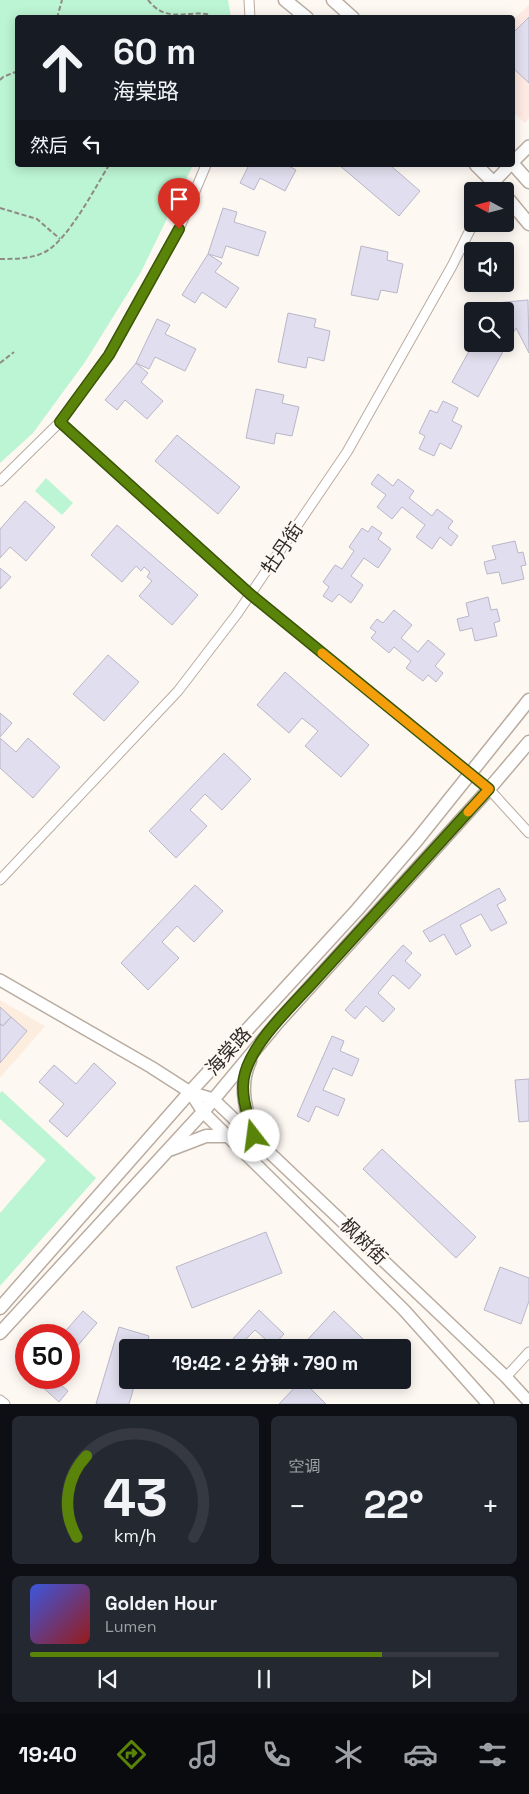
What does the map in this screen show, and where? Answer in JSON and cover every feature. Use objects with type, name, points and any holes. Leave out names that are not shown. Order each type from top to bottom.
[{"type":"main road","points":[[285,0],[303,15]]},
{"type":"main road","points":[[333,0],[350,15]]},
{"type":"main road","points":[[478,167],[490,182]]},
{"type":"main road","points":[[515,167],[529,182]]},
{"type":"main road","points":[[514,206],[529,224]]},
{"type":"main road","name":"海棠路","points":[[0,1308],[190,1092],[357,910],[417,840],[529,700]]},
{"type":"main road","name":"海棠路","points":[[0,1333],[203,1112],[257,1046],[489,789],[529,742]]},
{"type":"main road","points":[[254,1136],[244,1098],[243,1084],[244,1073],[257,1046]]},
{"type":"main road","points":[[167,1151],[206,1136],[227,1136]]},
{"type":"street","points":[[249,0],[250,15]]},
{"type":"street","points":[[515,161],[529,146]]},
{"type":"street","points":[[0,481],[60,422],[109,355],[179,229],[205,167]]},
{"type":"street","points":[[499,182],[510,167]]},
{"type":"street","name":"牡丹街","points":[[0,880],[178,691],[250,594],[347,452],[452,266],[469,232]]},
{"type":"street","points":[[60,422],[250,594],[489,789],[529,833]]},
{"type":"street","name":"枫树街","points":[[0,980],[151,1067],[190,1092],[213,1099],[506,1377],[529,1402]]},
{"type":"street","name":"枫树街","points":[[190,1092],[203,1112],[404,1310],[484,1402]]},
{"type":"street","points":[[506,1377],[529,1352]]},
{"type":"street","points":[[0,1400],[5,1404]]},
{"type":"path","points":[[58,15],[62,0]]},
{"type":"path","points":[[148,0],[157,10],[170,15],[200,13],[208,15]]},
{"type":"path","points":[[0,80],[3,76],[15,72]]},
{"type":"path","points":[[0,259],[34,256],[46,251],[60,239],[86,203],[107,167]]},
{"type":"path","points":[[0,208],[37,219],[60,239]]},
{"type":"path","points":[[0,363],[14,352]]},
{"type":"shaded area","points":[[529,5],[529,118],[525,123],[515,114],[515,18]]},
{"type":"shaded area","points":[[0,1000],[45,1026],[0,1078]]},
{"type":"green space","points":[[0,0],[228,0],[231,15],[15,15],[15,167],[192,167],[141,272],[85,362],[33,433],[0,463]]},
{"type":"green space","points":[[46,478],[73,503],[62,515],[35,491]]},
{"type":"green space","points":[[2,1091],[96,1178],[0,1286],[0,1213],[46,1160],[0,1119],[0,1093]]},
{"type":"building","points":[[529,17],[529,83],[515,70],[515,31]]},
{"type":"building","points":[[248,167],[291,167],[296,170],[285,191],[260,178],[254,190],[240,183]]},
{"type":"building","points":[[341,167],[392,167],[420,191],[399,216]]},
{"type":"building","points":[[223,208],[237,212],[234,222],[266,232],[258,256],[226,246],[222,258],[208,254]]},
{"type":"building","points":[[361,246],[388,252],[387,260],[403,264],[397,293],[381,290],[378,300],[351,295]]},
{"type":"building","points":[[208,254],[222,263],[215,272],[239,288],[226,308],[202,292],[195,303],[182,295]]},
{"type":"building","points":[[528,300],[529,353],[516,328],[514,332],[514,302],[507,302]]},
{"type":"building","points":[[288,313],[316,319],[314,327],[330,331],[324,361],[308,357],[306,368],[278,362]]},
{"type":"building","points":[[157,319],[170,325],[165,334],[196,349],[185,371],[155,357],[149,369],[136,363]]},
{"type":"building","points":[[469,352],[503,352],[478,397],[452,382]]},
{"type":"building","points":[[136,363],[148,373],[141,382],[163,401],[147,419],[125,400],[117,410],[105,400]]},
{"type":"building","points":[[256,389],[284,395],[282,403],[299,407],[292,436],[276,433],[274,444],[246,438]]},
{"type":"building","points":[[443,401],[458,408],[452,421],[462,426],[451,449],[440,443],[434,456],[419,449],[425,436],[419,433],[430,410],[437,413]]},
{"type":"building","points":[[177,435],[240,487],[218,514],[155,461]]},
{"type":"building","points":[[378,474],[393,486],[398,479],[414,491],[409,498],[432,516],[437,509],[453,521],[448,528],[458,536],[451,546],[440,537],[432,549],[416,537],[425,525],[402,507],[392,519],[377,507],[386,495],[371,484]]},
{"type":"building","points":[[25,501],[55,527],[26,561],[10,547],[0,558],[0,529]]},
{"type":"building","points":[[117,525],[198,595],[172,625],[139,596],[152,581],[147,577],[150,572],[144,567],[141,571],[136,566],[122,582],[91,555]]},
{"type":"building","points":[[372,526],[382,533],[378,539],[391,549],[378,568],[364,558],[351,576],[363,585],[351,603],[339,594],[332,602],[323,596],[329,587],[323,582],[335,565],[342,569],[354,551],[349,547],[362,528],[368,532]]},
{"type":"building","points":[[515,541],[518,553],[523,552],[526,565],[521,566],[524,579],[502,584],[499,572],[487,574],[484,562],[496,559],[492,546]]},
{"type":"building","points":[[0,568],[11,577],[0,589]]},
{"type":"building","points":[[488,597],[491,610],[497,609],[500,621],[494,623],[497,636],[475,641],[472,628],[460,631],[457,619],[469,616],[466,603]]},
{"type":"building","points":[[394,610],[412,625],[401,638],[418,652],[428,640],[445,654],[435,666],[443,673],[436,682],[428,675],[423,681],[406,668],[411,661],[394,647],[389,653],[371,638],[376,632],[370,628],[377,619],[383,623]]},
{"type":"building","points":[[108,655],[139,682],[104,721],[73,694]]},
{"type":"building","points":[[285,672],[369,745],[341,777],[305,746],[318,731],[302,718],[289,733],[257,705]]},
{"type":"building","points":[[0,713],[12,723],[0,737]]},
{"type":"building","points":[[0,738],[16,752],[28,738],[60,767],[33,798],[0,768]]},
{"type":"building","points":[[224,753],[251,779],[222,810],[205,794],[190,810],[207,826],[176,858],[149,831]]},
{"type":"building","points":[[195,885],[223,911],[194,942],[177,926],[162,942],[179,958],[148,990],[121,963]]},
{"type":"building","points":[[499,888],[506,900],[497,905],[507,923],[491,931],[481,914],[460,925],[471,946],[456,955],[444,934],[430,942],[423,931]]},
{"type":"building","points":[[403,945],[412,953],[405,961],[421,975],[409,989],[393,975],[378,993],[395,1009],[383,1022],[366,1006],[355,1019],[345,1010]]},
{"type":"building","points":[[0,1007],[11,1017],[3,1026],[0,1024]]},
{"type":"building","points":[[11,1017],[27,1031],[0,1063],[0,1024],[3,1026]]},
{"type":"building","points":[[332,1036],[344,1041],[340,1051],[359,1059],[352,1076],[333,1068],[323,1090],[345,1099],[338,1116],[316,1106],[309,1122],[297,1116]]},
{"type":"building","points":[[94,1063],[116,1083],[67,1137],[49,1121],[64,1104],[39,1082],[54,1065],[76,1084]]},
{"type":"building","points":[[529,1079],[529,1121],[519,1122],[515,1080]]},
{"type":"building","points":[[382,1149],[476,1237],[456,1258],[363,1169]]},
{"type":"building","points":[[266,1232],[282,1273],[192,1308],[176,1267]]},
{"type":"building","points":[[500,1267],[529,1278],[529,1301],[521,1324],[484,1310]]},
{"type":"building","points":[[259,1310],[284,1334],[279,1339],[265,1339],[255,1330],[246,1339],[233,1339]]},
{"type":"building","points":[[83,1311],[97,1323],[80,1343],[80,1324],[72,1324]]},
{"type":"building","points":[[334,1311],[363,1339],[308,1339]]},
{"type":"building","points":[[119,1327],[149,1336],[148,1339],[119,1339],[119,1389],[133,1389],[129,1404],[96,1404]]},
{"type":"building","points":[[45,1389],[66,1389],[68,1391],[59,1402]]},
{"type":"building","points":[[293,1389],[311,1389],[326,1404],[279,1404]]},
{"type":"slow traffic","points":[[322,653],[489,789],[468,812]]},
{"type":"route","points":[[179,229],[109,355],[60,422],[250,594],[489,789],[257,1046],[244,1073],[243,1084],[244,1098],[254,1136]]}]
